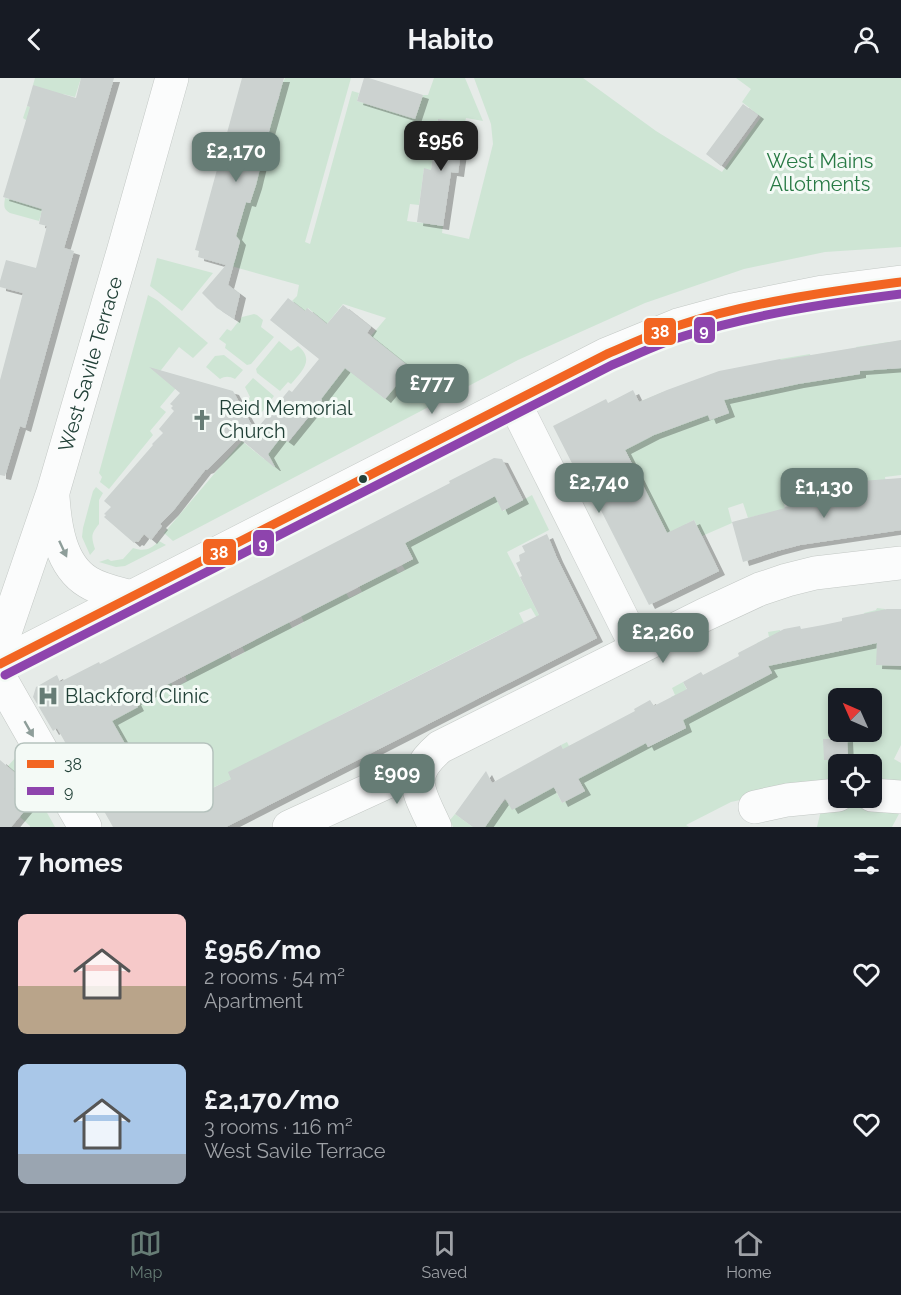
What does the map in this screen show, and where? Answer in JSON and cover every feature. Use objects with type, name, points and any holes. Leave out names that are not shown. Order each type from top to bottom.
[{"type":"street","name":"West Savile Terrace","points":[[0,647],[53,492],[122,259],[172,78]]},
{"type":"street","points":[[0,664],[614,351],[663,330],[733,310],[812,294],[901,282]]},
{"type":"street","points":[[514,402],[637,648]]},
{"type":"street","points":[[53,492],[59,539],[74,569],[85,580],[98,587],[132,597]]},
{"type":"street","points":[[435,827],[417,784],[418,773],[424,763],[440,747],[637,648],[760,590],[787,580],[832,571],[901,563]]},
{"type":"street","points":[[0,678],[37,743]]},
{"type":"street","points":[[289,827],[400,776],[418,773]]},
{"type":"street","points":[[755,807],[787,800],[828,796]]},
{"type":"street","points":[[882,796],[901,797]]},
{"type":"street","points":[[76,812],[85,827]]},
{"type":"green space","points":[[35,78],[81,78],[75,97],[63,94],[67,125],[39,221],[10,213],[4,205],[5,198],[24,203],[26,120],[23,118],[27,106],[47,112],[33,85]]},
{"type":"green space","name":"West Mains Allotments","points":[[285,78],[351,78],[305,242],[310,244],[352,91],[359,93],[357,101],[415,118],[423,95],[428,95],[434,78],[465,78],[483,121],[466,118],[465,122],[438,119],[431,170],[424,169],[419,205],[410,204],[407,221],[443,226],[442,233],[469,239],[493,144],[491,124],[474,78],[583,78],[656,131],[722,172],[761,117],[742,102],[751,89],[736,78],[901,78],[901,247],[825,252],[744,269],[645,303],[518,360],[173,541],[164,533],[242,441],[264,459],[281,437],[289,442],[322,401],[321,399],[345,367],[385,399],[410,368],[371,336],[386,318],[343,304],[327,324],[308,308],[305,311],[292,301],[297,296],[299,285],[213,261],[215,256],[235,261],[240,242],[236,236],[246,202],[250,203],[252,197],[265,134],[269,134],[270,128],[267,127],[274,100],[278,101],[280,95],[276,94]]},
{"type":"green space","points":[[157,258],[213,273],[182,311],[150,286]]},
{"type":"green space","points":[[148,295],[208,343],[193,358],[179,347],[158,374],[176,388],[160,407],[166,412],[150,431],[153,435],[109,489],[100,482],[102,477],[99,473]]},
{"type":"green space","points":[[254,314],[263,320],[261,327],[274,337],[251,364],[247,365],[225,348],[226,344],[219,339],[227,329],[231,331],[242,317]]},
{"type":"green space","points":[[279,341],[291,351],[298,346],[306,356],[303,370],[291,384],[288,382],[280,391],[257,373],[256,369]]},
{"type":"green space","points":[[889,342],[891,369],[901,368],[901,475],[885,477],[887,493],[854,497],[852,482],[835,483],[836,500],[800,505],[796,489],[782,492],[785,509],[748,518],[743,503],[728,508],[732,523],[702,536],[694,520],[686,524],[690,534],[667,533],[626,451],[622,453],[631,436],[655,434],[639,402],[663,392],[667,401],[661,432],[681,425],[678,417],[705,407],[710,420],[729,413],[721,392],[786,387],[780,359],[810,354],[815,381],[860,374],[856,347]]},
{"type":"green space","points":[[224,355],[243,370],[235,379],[224,377],[220,379],[206,367],[215,356]]},
{"type":"green space","points":[[253,378],[274,396],[262,412],[247,401],[250,397],[245,387]]},
{"type":"green space","points":[[96,487],[103,493],[99,500],[99,524],[92,535],[95,549],[90,555],[82,537],[93,491]]},
{"type":"green space","points":[[532,495],[549,530],[507,552],[539,615],[541,625],[531,608],[519,613],[528,631],[507,631],[337,717],[213,788],[213,743],[124,743],[108,714],[171,683],[174,688],[187,681],[185,676],[229,653],[232,659],[245,652],[242,647],[289,622],[292,628],[304,622],[301,616],[346,593],[349,598],[362,592],[359,586],[395,568],[398,573],[405,570],[402,565],[413,559],[405,543],[495,496],[503,511]]},
{"type":"green space","points":[[159,541],[166,545],[125,566],[116,567],[99,562],[108,559],[111,561],[123,559],[133,548],[148,549]]},
{"type":"green space","points":[[877,608],[885,609],[885,627],[901,666],[901,745],[894,759],[901,763],[901,781],[882,782],[882,754],[848,754],[847,742],[882,742],[882,688],[828,688],[828,739],[824,739],[825,760],[828,760],[828,782],[731,802],[686,825],[689,827],[485,827],[506,800],[553,786],[562,803],[585,791],[561,745],[567,742],[569,746],[633,716],[648,747],[686,728],[671,697],[675,695],[672,688],[683,682],[698,712],[772,673],[757,643],[769,637],[768,632],[780,630],[787,662],[870,645],[864,613]]},
{"type":"green space","points":[[15,758],[15,772],[8,766]]},
{"type":"green space","points":[[882,805],[901,810],[892,827],[817,827],[822,806],[882,808]]},
{"type":"green space","points":[[24,812],[47,812],[55,827],[30,827],[20,817]]},
{"type":"green space","points":[[455,814],[473,827],[453,827],[450,820]]},
{"type":"building","points":[[81,78],[114,78],[64,248],[74,251],[25,428],[20,426],[5,476],[0,475],[0,380],[23,293],[0,287],[0,281],[6,260],[36,268],[47,226],[39,224],[42,209],[3,197],[30,107],[27,106],[33,85],[76,98]]},
{"type":"building","points":[[242,78],[284,78],[256,185],[250,203],[246,202],[236,236],[240,241],[228,285],[240,294],[234,319],[217,308],[202,293],[226,265],[198,257],[199,251],[195,250]]},
{"type":"building","points":[[364,78],[423,95],[415,119],[357,101]]},
{"type":"building","points":[[743,104],[758,115],[721,166],[706,154]]},
{"type":"building","points":[[438,119],[465,122],[458,173],[451,172],[443,226],[417,222],[424,168],[431,170]]},
{"type":"building","name":"Reid Memorial Church","points":[[288,298],[305,311],[307,308],[327,324],[343,305],[371,327],[367,333],[411,368],[385,399],[345,368],[288,442],[281,437],[268,454],[275,467],[239,438],[205,470],[160,524],[162,526],[151,540],[144,534],[138,542],[134,543],[104,517],[111,507],[104,501],[163,433],[159,429],[174,411],[170,404],[180,393],[149,367],[233,391],[255,431],[289,390],[292,392],[319,359],[270,320]]},
{"type":"building","points":[[901,340],[901,368],[860,371],[860,374],[798,384],[724,400],[729,413],[710,420],[708,415],[654,435],[625,450],[667,533],[694,520],[719,571],[649,605],[582,473],[578,475],[553,426],[606,399],[608,403],[633,390],[639,402],[719,371]]},
{"type":"building","points":[[494,458],[502,459],[523,500],[502,511],[495,496],[405,543],[413,559],[135,701],[138,707],[112,721],[125,743],[65,743],[57,728],[53,731],[33,697],[36,687],[57,675],[60,682],[99,662],[100,664],[450,483],[449,481]]},
{"type":"building","points":[[901,478],[901,530],[800,545],[743,562],[732,522],[784,507],[836,499],[835,483]]},
{"type":"building","points":[[547,534],[597,638],[226,827],[113,827],[105,812],[213,812],[213,788],[231,779],[228,772],[539,615],[520,577],[522,576],[516,563],[520,561],[519,555],[525,552],[522,546]]},
{"type":"building","points":[[887,609],[901,609],[901,666],[876,665],[877,643],[768,666],[772,673],[683,720],[686,728],[648,747],[646,743],[578,779],[585,791],[562,803],[554,787],[512,810],[505,798],[485,827],[473,827],[455,814],[486,771],[492,783],[561,745],[563,749],[635,711],[634,709],[650,700],[654,706],[687,689],[683,682],[701,672],[703,675],[739,656],[738,653],[784,629],[823,625],[842,621],[842,618]]},
{"type":"building","points":[[823,739],[828,739],[828,742],[847,742],[848,754],[828,754],[828,760],[824,760]]},
{"type":"building","points":[[0,760],[15,773],[15,812],[24,812],[11,827],[0,827]]},
{"type":"transit line","name":"38","points":[[0,664],[607,354],[643,338],[734,310],[817,294],[901,282]]},
{"type":"transit line","name":"9","points":[[5,675],[612,365],[648,349],[711,328],[765,315],[901,294]]},
{"type":"place","name":"Reid Memorial Church","points":[[202,420]]},
{"type":"place","name":"Blackford Clinic","points":[[48,696]]}]
